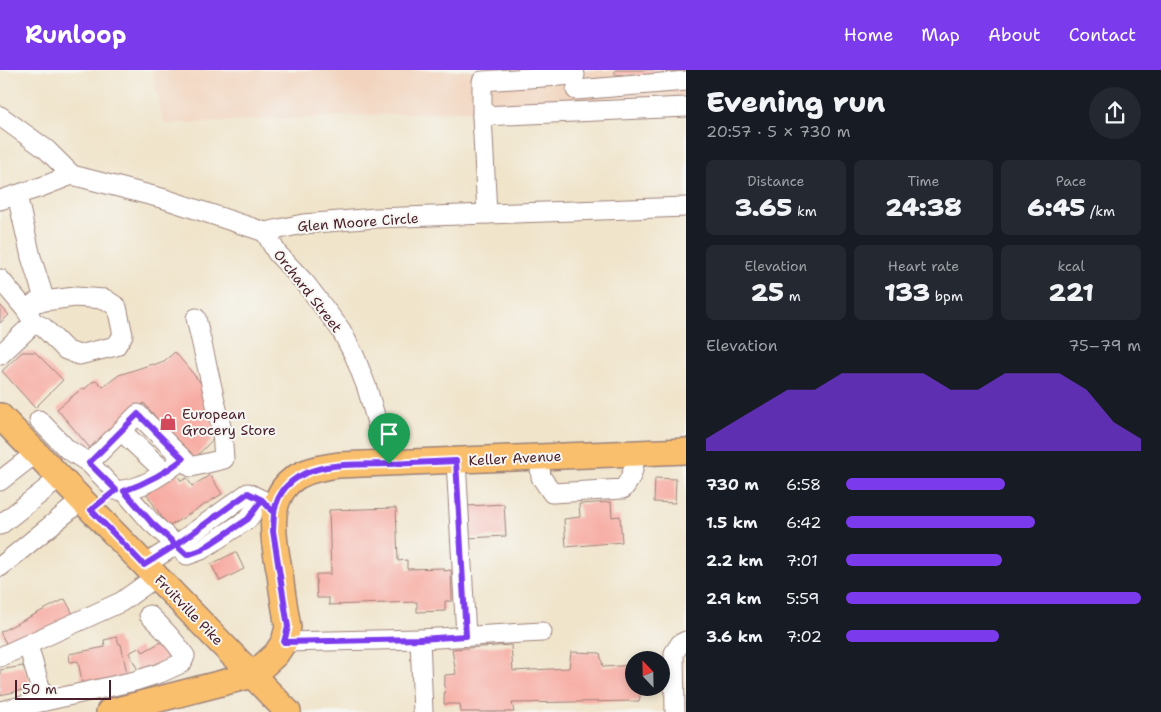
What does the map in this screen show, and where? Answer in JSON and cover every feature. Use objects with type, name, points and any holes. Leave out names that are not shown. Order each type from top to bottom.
[{"type":"main road","name":"Fruitville Pike","points":[[0,416],[288,712]]},
{"type":"main road","name":"Keller Avenue","points":[[284,642],[288,627],[268,507],[276,506],[281,493],[289,483],[298,477],[322,468],[339,465],[686,451]]},
{"type":"main road","points":[[109,712],[166,704],[253,676],[271,660],[284,642]]},
{"type":"street","points":[[575,78],[577,112]]},
{"type":"street","points":[[488,214],[482,116],[482,81],[575,78],[686,81]]},
{"type":"street","points":[[482,116],[686,107]]},
{"type":"street","points":[[0,116],[47,150],[72,175],[165,199],[265,232]]},
{"type":"street","points":[[45,301],[8,197],[72,175]]},
{"type":"street","name":"Glen Moore Circle","points":[[265,232],[303,224],[331,221],[686,207]]},
{"type":"street","name":"Orchard Street","points":[[265,232],[277,253],[311,291],[341,330],[355,357],[367,388],[389,464]]},
{"type":"street","points":[[0,279],[30,316],[66,350],[79,355],[116,346],[124,335],[117,307],[105,299],[75,297],[36,302],[30,316],[0,355]]},
{"type":"street","points":[[89,463],[138,414],[191,467],[224,459],[222,431],[196,318]]},
{"type":"street","points":[[39,420],[67,449],[89,463],[176,545]]},
{"type":"street","points":[[121,431],[165,472]]},
{"type":"street","points":[[0,525],[22,508],[49,466],[67,449]]},
{"type":"street","points":[[539,457],[541,477],[552,493],[623,489],[630,480],[634,470],[635,453]]},
{"type":"street","points":[[0,567],[87,505],[140,485],[165,472],[183,459]]},
{"type":"street","points":[[456,461],[466,636]]},
{"type":"street","points":[[0,482],[49,466]]},
{"type":"street","points":[[0,657],[121,602],[176,545],[248,493],[268,507]]},
{"type":"street","points":[[0,711],[33,706],[103,688],[158,673],[182,663],[184,656],[166,629],[149,615]]},
{"type":"street","points":[[284,642],[420,639],[542,632]]},
{"type":"street","points":[[420,639],[423,712]]},
{"type":"street","points":[[676,712],[674,653],[680,644],[686,641]]},
{"type":"street","points":[[28,645],[33,706]]},
{"type":"street","points":[[158,673],[166,704]]},
{"type":"street","points":[[103,688],[109,712]]},
{"type":"shaded area","points":[[152,70],[686,70],[686,101],[164,124]]},
{"type":"building","points":[[615,70],[684,71],[668,72],[668,78],[637,80],[637,74],[615,75]]},
{"type":"building","points":[[0,305],[9,315],[0,323]]},
{"type":"building","points":[[22,352],[35,352],[63,380],[35,408],[2,371]]},
{"type":"building","points":[[175,352],[205,388],[216,436],[191,460],[144,403],[90,448],[57,409],[92,382],[97,381],[103,387],[119,375],[164,361]]},
{"type":"building","points":[[176,472],[181,481],[187,478],[192,486],[210,475],[222,494],[168,527],[145,491]]},
{"type":"building","points":[[655,478],[676,479],[675,503],[654,502]]},
{"type":"building","points":[[611,502],[612,517],[620,516],[622,542],[566,547],[564,519],[580,517],[579,504]]},
{"type":"building","points":[[504,504],[506,536],[468,538],[467,506]]},
{"type":"building","points":[[396,508],[398,561],[407,560],[407,569],[444,568],[444,571],[451,570],[452,601],[445,601],[445,611],[417,612],[417,602],[329,605],[329,598],[317,598],[316,574],[331,574],[329,510]]},
{"type":"building","points":[[236,552],[244,569],[220,581],[211,564]]},
{"type":"building","points":[[65,599],[74,616],[9,649],[0,632]]},
{"type":"building","points":[[117,637],[119,644],[121,644],[128,679],[83,687],[78,661],[70,662],[69,654],[105,647],[104,640]]},
{"type":"building","points":[[168,638],[178,654],[141,676],[129,653],[140,647],[143,652]]},
{"type":"building","points":[[511,645],[513,671],[569,668],[571,652],[600,653],[603,667],[625,666],[625,696],[640,696],[639,701],[512,703],[514,712],[461,712],[460,704],[444,704],[445,675],[456,674],[452,649]]},
{"type":"building","points":[[23,666],[33,688],[0,695],[0,670]]},
{"type":"place","name":"European Grocery Store","points":[[168,422]]},
{"type":"route","points":[[389,464],[339,465],[312,470],[289,483],[281,493],[274,513],[262,500],[248,493],[176,545],[151,522],[124,491],[170,470],[183,459],[138,414],[89,463],[116,490],[91,510],[144,565],[176,545],[187,555],[201,550],[248,519],[262,500],[274,513],[273,531],[288,627],[284,642],[466,636],[456,461],[389,464]]}]
